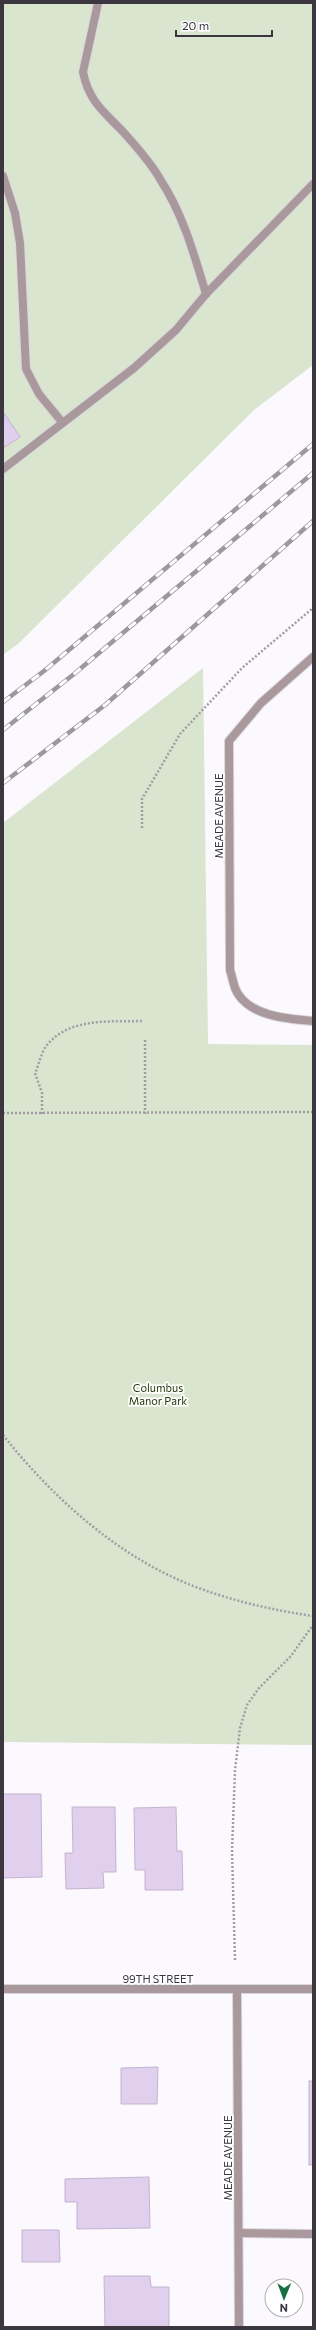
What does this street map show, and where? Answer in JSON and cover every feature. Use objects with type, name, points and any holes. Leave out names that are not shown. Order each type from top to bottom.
[{"type":"street","points":[[98,3],[83,72],[85,83],[101,111],[126,135],[160,179],[183,223],[206,294]]},
{"type":"street","points":[[3,176],[15,213],[20,243],[26,369],[39,394],[62,422]]},
{"type":"street","points":[[4,467],[134,368],[176,330],[206,294],[313,184]]},
{"type":"street","name":"MEADE AVENUE","points":[[313,657],[261,703],[229,740],[230,970],[235,988],[248,1006],[272,1015],[313,1021]]},
{"type":"street","name":"99TH STREET","points":[[3,1989],[313,1989]]},
{"type":"street","name":"MEADE AVENUE","points":[[237,1989],[239,2327]]},
{"type":"street","points":[[239,2233],[313,2234]]},
{"type":"path","points":[[142,828],[142,799],[180,734],[242,668],[313,608]]},
{"type":"path","points":[[42,1114],[42,1093],[35,1073],[47,1045],[68,1029],[93,1022],[142,1021]]},
{"type":"path","points":[[145,1040],[145,1114]]},
{"type":"path","points":[[3,1113],[145,1114],[313,1112]]},
{"type":"path","points":[[3,1435],[44,1483],[77,1515],[121,1547],[170,1576],[211,1593],[266,1608],[313,1616]]},
{"type":"path","points":[[235,1960],[232,1851],[235,1770],[240,1728],[247,1705],[259,1688],[291,1656],[313,1625]]},
{"type":"green space","points":[[3,3],[313,3],[313,365],[254,410],[19,643],[3,655]]},
{"type":"green space","name":"Columbus Manor Park","points":[[203,668],[208,1044],[313,1045],[313,1745],[3,1742],[3,823]]},
{"type":"building","points":[[4,413],[20,437],[5,447],[3,444]]},
{"type":"building","points":[[3,1794],[41,1794],[42,1877],[3,1878]]},
{"type":"building","points":[[72,1807],[115,1807],[116,1872],[103,1872],[104,1888],[66,1889],[65,1853],[73,1853]]},
{"type":"building","points":[[176,1807],[177,1851],[182,1851],[183,1890],[145,1890],[145,1870],[135,1870],[134,1808]]},
{"type":"building","points":[[158,2067],[157,2104],[121,2104],[121,2068]]},
{"type":"building","points":[[309,2081],[313,2081],[313,2165],[309,2165]]},
{"type":"building","points":[[149,2177],[150,2228],[77,2229],[77,2202],[65,2202],[65,2179]]},
{"type":"building","points":[[22,2230],[59,2230],[60,2262],[22,2262]]},
{"type":"building","points":[[104,2276],[150,2276],[151,2287],[169,2287],[169,2327],[105,2327]]},
{"type":"railway","points":[[3,702],[44,671],[313,444]]},
{"type":"railway","points":[[3,730],[74,674],[313,473]]},
{"type":"railway","points":[[3,783],[105,705],[313,521]]}]
